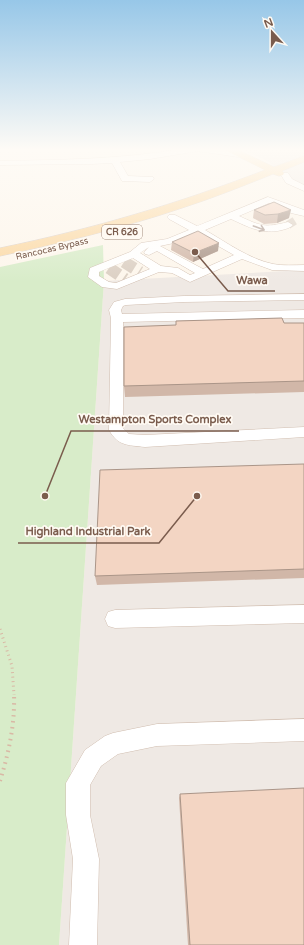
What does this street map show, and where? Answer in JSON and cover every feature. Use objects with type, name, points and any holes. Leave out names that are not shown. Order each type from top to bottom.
[{"type":"main road","name":"Rancocas Bypass","points":[[0,252],[70,237],[120,224],[214,193]]},
{"type":"main road","name":"Rancocas Bypass","points":[[0,261],[134,229],[204,207],[240,193]]},
{"type":"street","points":[[232,216],[266,230],[276,230],[298,218],[276,202],[268,200],[168,241],[150,243],[138,248],[134,254],[122,261],[94,270],[93,277],[106,285],[118,286],[127,280],[158,269],[174,270],[190,279],[242,255]]},
{"type":"street","points":[[172,217],[263,266],[279,269],[304,268]]},
{"type":"street","points":[[160,248],[200,275],[171,262],[160,263],[147,255],[150,250],[160,248]]},
{"type":"street","points":[[134,254],[158,269]]},
{"type":"street","points":[[304,297],[137,300],[118,304],[116,310],[116,430],[125,439],[145,441],[304,432]]},
{"type":"street","points":[[117,318],[174,318],[304,314]]},
{"type":"street","points":[[115,619],[304,614]]},
{"type":"street","points":[[83,945],[86,859],[78,815],[78,783],[93,758],[113,744],[157,735],[304,730]]},
{"type":"path","points":[[0,629],[11,659],[15,699],[11,741],[0,781]]},
{"type":"shaded area","points":[[304,270],[304,945],[59,945],[104,281]]},
{"type":"green space","points":[[103,245],[104,281],[59,945],[0,945],[0,267]]},
{"type":"building","points":[[274,202],[291,210],[278,214],[265,215],[254,210]]},
{"type":"building","points":[[198,231],[219,243],[194,253],[172,242]]},
{"type":"building","points":[[282,318],[284,323],[304,323],[304,381],[124,386],[124,327],[176,325],[176,321]]},
{"type":"building","points":[[304,464],[304,569],[95,576],[100,470]]},
{"type":"building","points":[[304,788],[304,945],[190,945],[180,794]]},
{"type":"tunnel","points":[[288,225],[296,220]]},
{"type":"tunnel","points":[[124,262],[140,272]]},
{"type":"tunnel","points":[[109,268],[125,279]]},
{"type":"place","name":"Wawa","points":[[195,252]]},
{"type":"place","name":"Westampton Sports Complex","points":[[45,496]]},
{"type":"place","name":"Highland Industrial Park","points":[[197,496]]}]
